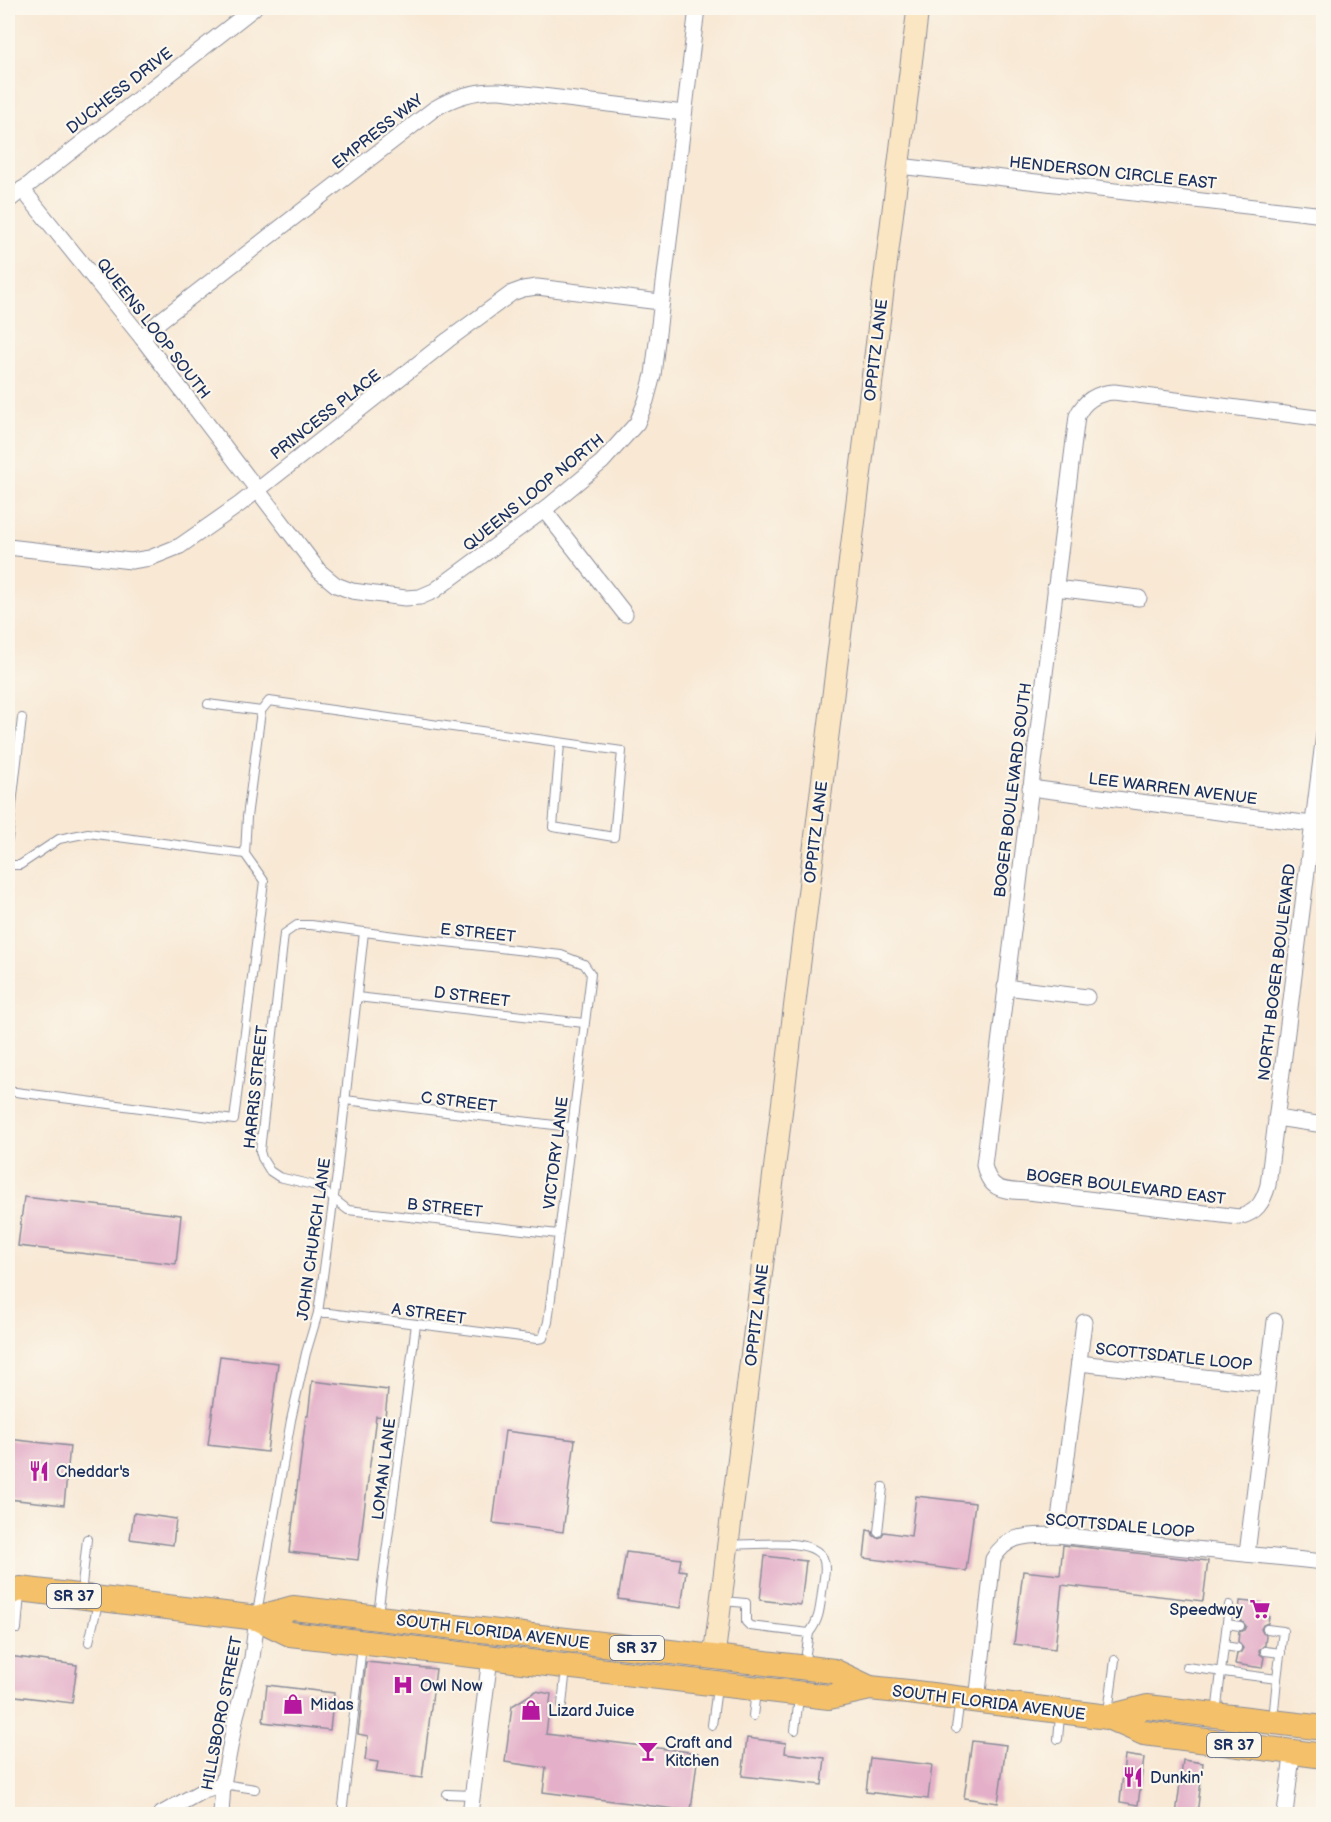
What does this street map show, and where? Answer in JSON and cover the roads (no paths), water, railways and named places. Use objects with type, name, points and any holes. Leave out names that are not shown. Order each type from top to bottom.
[{"type":"main road","name":"SOUTH FLORIDA AVENUE","points":[[12,1588],[257,1618],[290,1634],[800,1694],[829,1697],[870,1688],[908,1688],[968,1700],[1108,1717],[1144,1733],[1323,1756]]},
{"type":"main road","name":"SOUTH FLORIDA AVENUE","points":[[257,1618],[293,1608],[377,1617],[834,1671],[870,1688]]},
{"type":"main road","points":[[633,1674],[670,1666],[702,1668],[712,1662],[714,1657]]},
{"type":"main road","name":"SOUTH FLORIDA AVENUE","points":[[1108,1717],[1147,1707],[1323,1728]]},
{"type":"main road","points":[[1296,1752],[1306,1744],[1323,1742]]},
{"type":"street","name":"DUCHESS DRIVE","points":[[8,201],[254,8]]},
{"type":"street","name":"QUEENS LOOP NORTH","points":[[258,488],[320,571],[336,585],[352,591],[405,598],[420,597],[434,591],[544,510],[602,462],[637,423],[646,402],[653,375],[697,8]]},
{"type":"street","name":"OPPITZ LANE","points":[[714,1657],[918,8]]},
{"type":"street","name":"EMPRESS WAY","points":[[142,338],[161,320],[450,99],[483,91],[500,91],[684,114]]},
{"type":"street","name":"HENDERSON CIRCLE EAST","points":[[899,166],[1323,215]]},
{"type":"street","name":"QUEENS LOOP SOUTH","points":[[22,189],[142,338],[258,488]]},
{"type":"street","name":"PRINCESS PLACE","points":[[8,547],[131,561],[150,558],[180,546],[240,504],[512,293],[537,287],[660,302]]},
{"type":"street","name":"BOGER BOULEVARD SOUTH","points":[[993,1185],[986,1177],[984,1165],[1055,588],[1077,417],[1081,407],[1088,400],[1105,392],[1114,392],[1323,419]]},
{"type":"street","points":[[544,510],[624,614]]},
{"type":"street","points":[[1055,588],[1139,598]]},
{"type":"street","name":"NORTH BOGER BOULEVARD","points":[[1255,1210],[1262,1203],[1268,1185],[1323,734]]},
{"type":"street","name":"LEE WARREN AVENUE","points":[[1030,788],[1312,824]]},
{"type":"street","points":[[1005,987],[1087,997]]},
{"type":"street","points":[[1276,1118],[1323,1125]]},
{"type":"street","name":"BOGER BOULEVARD EAST","points":[[993,1185],[1009,1192],[1028,1192],[1239,1217],[1255,1210]]},
{"type":"street","points":[[1247,1554],[1275,1321]]},
{"type":"street","points":[[1057,1535],[1084,1322]]},
{"type":"street","name":"SCOTTSDATLE LOOP","points":[[1078,1363],[1266,1384]]},
{"type":"street","name":"SCOTTSDALE LOOP","points":[[968,1700],[993,1559],[999,1550],[1013,1538],[1057,1535],[1323,1562]]},
{"type":"street","name":"HILLSBORO STREET","points":[[221,1815],[223,1784],[236,1716],[252,1658],[257,1618]]},
{"type":"street","points":[[470,1815],[490,1658]]},
{"type":"street","points":[[1285,1815],[1291,1764],[1296,1752]]},
{"type":"street","points":[[161,1815],[204,1790],[223,1784]]},
{"type":"lane","points":[[8,1091],[234,1120],[264,881],[245,854],[247,818],[261,711],[269,701],[622,751],[614,837],[553,827],[560,744]]},
{"type":"lane","points":[[208,704],[261,711]]},
{"type":"lane","points":[[8,839],[22,718]]},
{"type":"lane","points":[[8,865],[20,865],[59,839],[88,833],[245,854]]},
{"type":"lane","name":"E STREET","points":[[284,934],[297,925],[311,925],[561,955],[584,964],[586,967]]},
{"type":"lane","name":"JOHN CHURCH LANE","points":[[257,1618],[291,1420],[306,1353],[318,1313],[332,1219],[332,1198],[364,932]]},
{"type":"lane","name":"HARRIS STREET","points":[[284,934],[260,1151],[270,1171],[279,1177],[317,1186],[332,1198]]},
{"type":"lane","name":"VICTORY LANE","points":[[537,1339],[543,1338],[548,1322],[591,974],[586,967]]},
{"type":"lane","name":"D STREET","points":[[357,997],[584,1023]]},
{"type":"lane","name":"C STREET","points":[[345,1100],[571,1127]]},
{"type":"lane","name":"B STREET","points":[[332,1198],[348,1210],[558,1234]]},
{"type":"lane","name":"A STREET","points":[[318,1313],[537,1339]]},
{"type":"lane","name":"LOMAN LANE","points":[[377,1617],[416,1324]]},
{"type":"lane","points":[[878,1532],[883,1487]]},
{"type":"lane","points":[[87,1539],[89,1642]]},
{"type":"lane","points":[[728,1543],[800,1544],[815,1548],[824,1559],[825,1569],[818,1619],[809,1634],[804,1667]]},
{"type":"lane","points":[[12,1588],[17,1629]]},
{"type":"lane","points":[[721,1601],[746,1603],[746,1622],[750,1626],[809,1634]]},
{"type":"lane","points":[[1216,1715],[1229,1605]]},
{"type":"lane","points":[[1227,1624],[1240,1626]]},
{"type":"lane","points":[[1267,1629],[1283,1631],[1273,1722]]},
{"type":"lane","points":[[343,1806],[362,1643]]},
{"type":"lane","points":[[1224,1646],[1238,1648]]},
{"type":"lane","points":[[1264,1651],[1281,1653]]},
{"type":"lane","points":[[1108,1717],[1115,1660]]},
{"type":"lane","points":[[562,1705],[566,1666]]},
{"type":"lane","points":[[1186,1667],[1277,1679]]},
{"type":"lane","points":[[712,1725],[717,1684]]},
{"type":"lane","points":[[753,1716],[756,1688]]},
{"type":"lane","points":[[795,1730],[800,1694]]},
{"type":"lane","points":[[956,1728],[968,1700]]},
{"type":"lane","points":[[1058,1739],[1061,1711]]},
{"type":"lane","points":[[223,1784],[255,1789]]},
{"type":"lane","points":[[447,1794],[472,1795]]},
{"type":"place","name":"Cheddar's","points":[[39,1471]]},
{"type":"place","name":"Speedway","points":[[1260,1609]]},
{"type":"place","name":"Owl Now","points":[[403,1685]]},
{"type":"place","name":"Midas","points":[[293,1704]]},
{"type":"place","name":"Lizard Juice","points":[[531,1710]]},
{"type":"place","name":"Craft and Kitchen","points":[[648,1751]]},
{"type":"place","name":"Dunkin'","points":[[1133,1777]]}]
